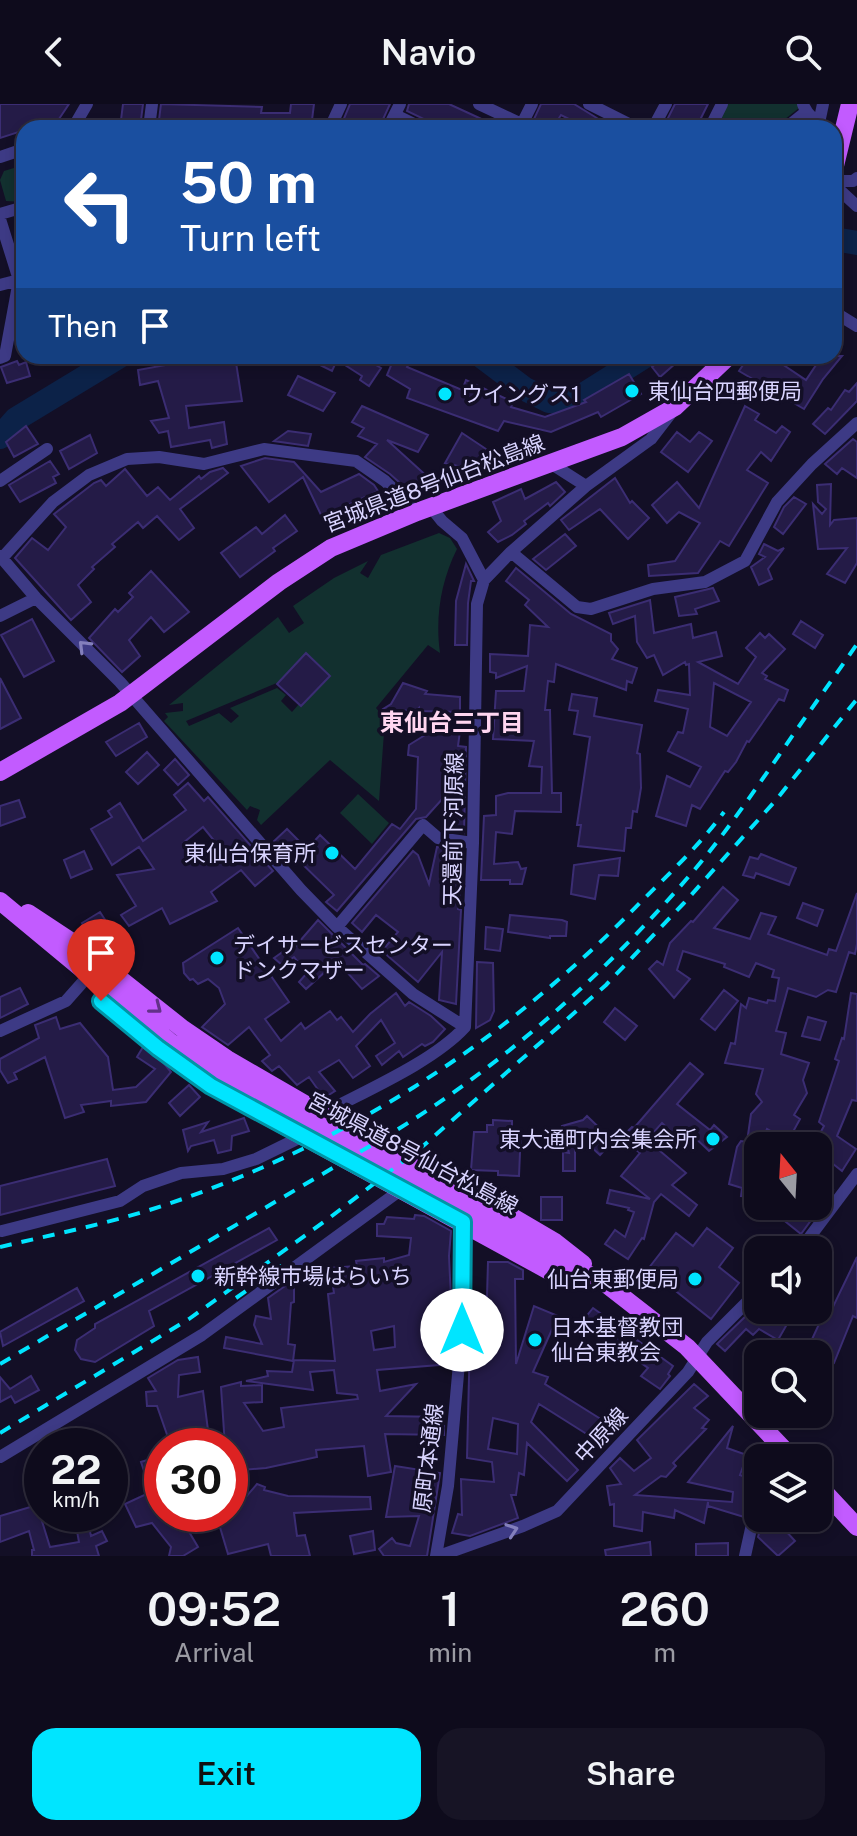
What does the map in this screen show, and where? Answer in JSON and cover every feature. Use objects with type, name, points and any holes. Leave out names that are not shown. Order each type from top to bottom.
[{"type":"main road","points":[[838,120],[850,104]]},
{"type":"main road","name":"宮城県道8号仙台松島線","points":[[0,772],[131,695],[311,559],[355,536],[622,437],[675,407],[721,364]]},
{"type":"main road","points":[[0,901],[50,926],[183,1029],[227,1059],[555,1242],[606,1284]]},
{"type":"main road","name":"宮城県道8号仙台松島線","points":[[0,901],[86,980],[217,1074],[606,1284],[697,1357],[774,1444]]},
{"type":"main road","points":[[86,980],[158,1048],[211,1086],[553,1273],[606,1284]]},
{"type":"main road","points":[[832,1500],[857,1527]]},
{"type":"street","points":[[479,104],[510,120]]},
{"type":"street","points":[[595,105],[622,120]]},
{"type":"street","points":[[842,191],[857,206]]},
{"type":"street","points":[[0,216],[3,243],[16,273]]},
{"type":"street","points":[[0,358],[5,356],[16,296]]},
{"type":"street","points":[[322,1114],[423,1058],[454,1039],[465,1027],[413,994],[337,927],[131,695],[36,598],[1,556],[53,502],[89,475],[127,459],[159,457],[204,464],[264,449],[356,461],[462,538],[484,580],[586,486],[651,439],[675,407]]},
{"type":"street","points":[[511,552],[577,607],[591,609],[653,589],[705,582],[745,561],[777,502],[812,464],[857,423]]},
{"type":"street","points":[[0,481],[47,449]]},
{"type":"street","points":[[550,463],[586,486]]},
{"type":"street","name":"天還前下河原線","points":[[465,1027],[473,843],[477,604],[484,580]]},
{"type":"street","points":[[0,616],[36,598]]},
{"type":"street","points":[[337,927],[423,825],[438,838],[473,843]]},
{"type":"street","points":[[0,1031],[66,1001],[86,980]]},
{"type":"street","points":[[2,1231],[120,1201],[143,1186],[181,1173],[223,1169],[256,1159],[303,1136]]},
{"type":"street","points":[[810,1236],[857,1174]]},
{"type":"street","points":[[0,1457],[202,1335],[402,1189]]},
{"type":"street","name":"原町本通線","points":[[437,1556],[448,1486],[462,1330],[463,1222]]},
{"type":"street","name":"中原線","points":[[437,1556],[557,1511],[688,1372],[707,1342],[744,1305]]},
{"type":"street","points":[[745,1556],[750,1532]]},
{"type":"green space","points":[[725,104],[798,104],[799,108],[784,120],[717,120]]},
{"type":"green space","points":[[16,167],[16,202],[6,201],[0,180],[4,171]]},
{"type":"green space","points":[[439,533],[450,538],[457,549],[441,600],[438,626],[440,653],[428,645],[376,708],[385,719],[379,801],[330,760],[261,825],[257,820],[260,810],[250,806],[247,810],[164,721],[168,717],[165,713],[183,711],[183,703],[169,705],[278,617],[289,633],[304,623],[293,606],[334,578],[368,561],[360,573],[368,578],[381,555]],"holes":[[[329,676],[302,706],[299,704],[292,712],[281,701],[286,695],[277,688],[230,708],[239,716],[231,723],[219,713],[189,726],[186,721],[279,682]]]},
{"type":"green space","points":[[358,794],[389,823],[372,844],[340,813]]},
{"type":"building","points":[[0,104],[69,104],[56,120],[16,120],[16,133],[0,138]]},
{"type":"building","points":[[123,104],[143,104],[141,120],[121,120]]},
{"type":"building","points":[[161,104],[262,107],[261,113],[290,113],[291,104],[314,104],[312,120],[159,120]]},
{"type":"building","points":[[350,104],[390,104],[383,120],[343,120]]},
{"type":"building","points":[[409,104],[449,104],[484,120],[426,120],[407,111]]},
{"type":"building","points":[[541,104],[574,104],[600,120],[571,120],[561,115],[558,120],[534,119]]},
{"type":"building","points":[[675,104],[708,104],[700,120],[667,120]]},
{"type":"building","points":[[16,361],[19,365],[27,364],[30,376],[7,383],[1,367]]},
{"type":"building","points":[[171,364],[236,364],[242,401],[186,406],[189,428],[224,422],[227,444],[212,448],[210,440],[171,447],[168,431],[159,433],[151,421],[169,418],[158,381],[140,385],[138,370]]},
{"type":"building","points":[[321,364],[335,364],[332,371]]},
{"type":"building","points":[[343,364],[374,364],[381,368],[369,386],[360,380],[362,376]]},
{"type":"building","points":[[392,364],[409,364],[407,367],[462,390],[466,380],[513,402],[511,407],[545,417],[586,402],[584,400],[629,374],[641,394],[601,417],[598,412],[551,432],[504,421],[498,431],[407,398],[410,389],[387,375]]},
{"type":"building","points":[[656,364],[675,364],[660,377],[652,367]]},
{"type":"building","points":[[744,364],[782,364],[806,380],[817,364],[835,364],[804,409],[739,371]]},
{"type":"building","points":[[298,376],[335,393],[323,411],[288,395]]},
{"type":"building","points":[[857,383],[857,401],[825,434],[813,424],[828,408],[831,410],[845,390],[849,392]]},
{"type":"building","points":[[362,406],[428,435],[418,452],[387,440],[431,480],[408,490],[365,457],[377,444],[358,436],[364,428],[352,422]]},
{"type":"building","points":[[745,406],[759,414],[755,420],[776,433],[782,426],[790,432],[771,461],[761,452],[747,470],[768,483],[729,546],[720,541],[698,573],[649,576],[648,565],[675,561],[700,523],[679,512],[667,523],[652,505],[677,482],[699,508]]},
{"type":"building","points":[[26,426],[38,444],[14,457],[6,442]]},
{"type":"building","points":[[288,431],[311,434],[308,446],[274,441]]},
{"type":"building","points":[[677,432],[690,442],[699,432],[712,441],[688,472],[661,452]]},
{"type":"building","points":[[462,433],[492,453],[462,467],[445,463]]},
{"type":"building","points":[[90,435],[97,453],[69,469],[60,451]]},
{"type":"building","points":[[853,439],[857,442],[857,478],[842,468],[837,474],[825,464]]},
{"type":"building","points":[[265,458],[294,462],[321,492],[359,474],[378,491],[322,517],[303,477],[269,502],[241,466]]},
{"type":"building","points":[[50,461],[59,474],[53,477],[56,483],[20,502],[9,485]]},
{"type":"building","points":[[223,468],[228,473],[180,509],[194,528],[179,540],[157,516],[143,528],[138,522],[112,544],[115,547],[92,567],[94,569],[78,585],[91,602],[71,620],[15,558],[32,538],[48,550],[66,527],[54,514],[94,483],[101,480],[106,486],[125,469],[147,496],[158,487],[170,500],[199,476],[201,479]]},
{"type":"building","points":[[615,478],[630,503],[632,501],[649,518],[628,539],[600,509],[569,530],[561,520]]},
{"type":"building","points":[[556,482],[565,492],[550,506],[548,503],[524,521],[526,524],[512,535],[498,542],[488,532],[501,521],[493,502],[521,489],[525,499]]},
{"type":"building","points":[[831,484],[830,525],[834,520],[857,518],[857,563],[845,583],[827,574],[847,548],[818,549],[813,504],[822,514],[826,509],[818,502],[817,485]]},
{"type":"building","points":[[794,497],[806,504],[783,534],[774,527],[784,507]]},
{"type":"building","points":[[285,515],[297,531],[240,577],[221,553],[256,527],[262,534]]},
{"type":"building","points":[[565,534],[576,546],[546,570],[533,559]]},
{"type":"building","points":[[764,544],[778,551],[784,548],[768,569],[772,579],[759,585],[751,567],[765,557],[759,554]]},
{"type":"building","points":[[466,564],[474,581],[471,581],[468,603],[467,645],[455,645],[456,601]]},
{"type":"building","points":[[516,568],[571,614],[611,634],[611,641],[618,649],[612,659],[637,668],[632,683],[627,681],[626,690],[556,664],[554,682],[548,681],[545,710],[550,710],[552,793],[561,793],[561,812],[515,811],[512,834],[496,832],[494,864],[518,862],[521,869],[526,868],[522,884],[510,884],[510,880],[481,880],[484,816],[496,815],[496,796],[541,793],[542,767],[529,766],[534,741],[493,739],[496,691],[524,691],[527,666],[496,678],[496,673],[490,672],[490,654],[528,656],[530,625],[548,627],[525,605],[529,600],[506,581]]},
{"type":"building","points":[[151,571],[189,612],[164,632],[151,617],[129,640],[140,656],[122,672],[89,638],[115,609],[118,612],[133,597],[129,593]]},
{"type":"building","points":[[713,588],[719,601],[695,609],[697,614],[679,616],[675,597]]},
{"type":"building","points":[[650,600],[654,633],[691,624],[693,638],[716,632],[722,656],[698,662],[738,684],[756,657],[746,648],[760,633],[765,638],[769,634],[785,649],[762,673],[767,676],[765,679],[788,690],[784,701],[779,699],[700,809],[692,805],[686,826],[656,816],[667,776],[690,787],[701,767],[668,751],[678,732],[683,733],[688,709],[655,701],[658,690],[690,695],[689,664],[685,662],[663,675],[654,655],[647,658],[637,642],[635,616],[613,624],[609,613]],"holes":[[[714,683],[751,702],[727,736],[710,727]]]},
{"type":"building","points":[[32,619],[54,661],[24,677],[1,635]]},
{"type":"building","points":[[801,621],[823,635],[815,648],[793,634]]},
{"type":"building","points":[[306,653],[330,676],[301,706],[277,684]]},
{"type":"building","points":[[0,678],[21,718],[0,729]]},
{"type":"building","points":[[403,683],[427,691],[425,694],[460,697],[460,712],[419,711],[419,708],[416,711],[397,710],[395,729],[383,709],[391,704]]},
{"type":"building","points":[[572,694],[597,698],[594,716],[642,725],[637,753],[640,754],[641,788],[631,828],[626,828],[624,851],[578,846],[581,825],[577,825],[590,737],[574,734],[578,711],[569,710]]},
{"type":"building","points":[[139,723],[147,737],[116,756],[106,742]]},
{"type":"building","points":[[438,727],[460,731],[458,746],[466,747],[464,833],[442,830],[445,796],[426,817],[416,819],[337,911],[326,902],[334,895],[290,852],[284,857],[272,843],[287,829],[307,849],[320,835],[355,869],[392,824],[400,829],[416,809],[418,757],[408,755],[409,745]]},
{"type":"building","points":[[147,752],[159,765],[138,784],[126,772]]},
{"type":"building","points":[[175,759],[189,775],[178,785],[164,770]]},
{"type":"building","points":[[188,783],[204,801],[208,797],[273,871],[255,886],[241,870],[211,892],[217,901],[170,924],[162,908],[129,926],[121,915],[136,906],[117,875],[154,869],[139,847],[112,865],[91,829],[112,817],[108,811],[120,803],[143,841],[186,810],[174,795]],"holes":[[[203,827],[216,843],[196,864],[183,843]]]},
{"type":"building","points":[[19,800],[25,817],[0,826],[0,806]]},
{"type":"building","points":[[437,847],[453,849],[448,876],[462,878],[458,909],[461,910],[456,1004],[439,1000],[442,952],[418,982],[382,951],[398,932],[376,915],[362,932],[352,923],[413,851],[418,855],[429,884]]},
{"type":"building","points":[[84,851],[92,869],[71,878],[64,860]]},
{"type":"building","points":[[761,854],[796,868],[789,885],[756,873],[754,878],[743,875],[750,857],[758,859]]},
{"type":"building","points":[[620,858],[618,876],[599,875],[595,899],[571,894],[574,865]]},
{"type":"building","points":[[723,887],[738,900],[714,928],[750,939],[761,913],[776,917],[768,934],[827,955],[829,949],[836,951],[857,893],[855,954],[849,952],[836,992],[828,990],[816,997],[788,988],[776,1031],[786,1033],[781,1054],[809,1063],[803,1080],[807,1093],[794,1115],[800,1119],[793,1132],[767,1129],[766,1132],[748,1132],[751,1114],[762,1102],[756,1094],[763,1069],[725,1063],[731,1043],[735,1044],[741,1004],[746,1008],[749,998],[767,1003],[768,1000],[775,1001],[779,978],[772,977],[774,970],[756,963],[749,977],[724,967],[725,964],[683,951],[677,970],[690,979],[674,998],[649,969],[657,961],[663,965],[670,943]]},
{"type":"building","points":[[803,903],[823,910],[817,926],[797,918]]},
{"type":"building","points":[[100,912],[111,929],[93,942],[82,923]]},
{"type":"building","points":[[510,915],[562,920],[567,922],[566,936],[550,938],[508,932]]},
{"type":"building","points":[[318,920],[363,965],[379,976],[362,989],[337,961],[306,989],[299,982],[307,973],[294,957],[282,965],[274,958],[291,946],[293,949]]},
{"type":"building","points":[[486,927],[503,929],[500,951],[485,949]]},
{"type":"building","points":[[238,928],[289,1002],[265,1019],[281,1041],[301,1023],[305,1029],[330,1011],[337,1020],[341,1017],[353,1032],[396,993],[405,1006],[409,1002],[445,1029],[433,1042],[425,1046],[422,1044],[403,1057],[399,1051],[382,1065],[376,1056],[395,1043],[381,1020],[356,1046],[370,1066],[353,1078],[339,1060],[319,1072],[335,1091],[324,1098],[309,1077],[297,1085],[279,1066],[272,1071],[262,1061],[270,1055],[249,1027],[228,1045],[202,1027],[225,1004],[219,988],[208,979],[198,984],[190,980],[184,973],[183,963]]},
{"type":"building","points":[[477,962],[493,963],[494,1011],[490,1020],[476,1028]]},
{"type":"building","points":[[20,988],[28,1004],[0,1018],[0,997]]},
{"type":"building","points":[[724,990],[738,1001],[715,1030],[701,1019]]},
{"type":"building","points":[[851,993],[857,994],[857,1101],[852,1100],[837,1136],[856,1149],[842,1171],[832,1163],[832,1132],[821,1132],[824,1126],[819,1122],[839,1061],[835,1059],[844,1039]]},
{"type":"building","points":[[615,1008],[637,1026],[625,1040],[604,1022]]},
{"type":"building","points":[[56,1017],[60,1029],[80,1023],[108,1057],[113,1090],[136,1087],[155,1069],[137,1057],[143,1047],[171,1072],[146,1102],[111,1106],[111,1101],[81,1105],[84,1112],[65,1118],[45,1057],[14,1073],[17,1079],[8,1083],[0,1070],[0,1059],[39,1038],[35,1025]]},
{"type":"building","points":[[808,1017],[826,1022],[820,1040],[802,1036]]},
{"type":"building","points":[[690,1063],[703,1074],[677,1104],[710,1130],[714,1125],[727,1137],[709,1151],[689,1132],[680,1140],[662,1123],[647,1140],[686,1173],[672,1185],[697,1205],[689,1216],[661,1194],[654,1202],[644,1239],[628,1259],[605,1244],[615,1230],[625,1237],[634,1212],[607,1203],[610,1190],[650,1199],[621,1176],[640,1153],[621,1138],[634,1128]]},
{"type":"building","points":[[189,1085],[200,1097],[180,1116],[169,1103]]},
{"type":"building","points":[[587,1116],[613,1141],[600,1155],[575,1132],[575,1171],[563,1171],[563,1152],[569,1153],[562,1126]]},
{"type":"building","points":[[244,1118],[249,1131],[232,1136],[231,1150],[218,1153],[214,1140],[191,1146],[188,1151],[183,1130],[208,1122],[201,1132]]},
{"type":"building","points":[[493,1120],[512,1121],[512,1129],[521,1129],[519,1176],[471,1170],[474,1132],[487,1132],[487,1125],[493,1125]]},
{"type":"building","points":[[741,1141],[744,1142],[744,1196],[741,1196],[742,1188],[729,1184]]},
{"type":"building","points":[[107,1159],[115,1186],[0,1215],[0,1186]]},
{"type":"building","points":[[541,1197],[562,1197],[562,1220],[541,1220]]},
{"type":"building","points":[[415,1215],[424,1216],[451,1231],[452,1321],[433,1324],[439,1365],[377,1370],[380,1391],[416,1384],[386,1416],[444,1417],[444,1435],[385,1434],[391,1472],[368,1476],[364,1446],[316,1450],[317,1457],[248,1470],[248,1428],[224,1428],[221,1387],[241,1382],[241,1386],[262,1385],[262,1402],[244,1403],[263,1431],[284,1427],[281,1408],[358,1399],[357,1395],[337,1393],[334,1370],[310,1372],[313,1390],[246,1381],[268,1376],[267,1371],[292,1372],[294,1360],[335,1361],[328,1294],[334,1293],[330,1268],[357,1266],[356,1261],[384,1258],[384,1262],[409,1255],[411,1238],[377,1236],[377,1224],[384,1224],[387,1217],[414,1219]],"holes":[[[394,1326],[395,1347],[374,1350],[371,1331]]]},
{"type":"building","points":[[784,1220],[811,1220],[801,1234]]},
{"type":"building","name":"新幹線市場はらいち","points":[[269,1228],[277,1240],[149,1311],[154,1326],[95,1362],[81,1359],[75,1350],[77,1340],[95,1328],[95,1324]]},
{"type":"building","name":"仙台東郵便局","points":[[707,1228],[733,1248],[719,1267],[739,1283],[711,1319],[648,1269],[676,1233],[693,1246]]},
{"type":"building","points":[[857,1257],[857,1318],[853,1316],[834,1363],[832,1340],[812,1340],[819,1324],[832,1324],[832,1309]]},
{"type":"building","points":[[488,1262],[508,1262],[523,1270],[523,1279],[515,1279],[516,1364],[534,1306],[558,1316],[533,1372],[548,1377],[545,1384],[615,1428],[604,1445],[539,1404],[531,1422],[578,1470],[567,1481],[527,1443],[524,1475],[519,1473],[516,1495],[511,1495],[518,1518],[470,1536],[452,1533],[458,1514],[462,1515],[461,1479],[494,1482],[492,1462],[467,1458],[471,1296],[487,1296]],"holes":[[[493,1418],[518,1424],[517,1454],[488,1449]]]},
{"type":"building","points":[[294,1283],[288,1344],[295,1345],[293,1361],[224,1348],[226,1337],[262,1344],[254,1325],[256,1316],[271,1319],[268,1298]]},
{"type":"building","points":[[77,1288],[84,1301],[3,1346],[0,1332]]},
{"type":"building","points":[[593,1308],[673,1366],[660,1389],[641,1376],[648,1368],[610,1341],[612,1337],[585,1318]]},
{"type":"building","points":[[744,1318],[744,1324],[786,1326],[778,1340],[759,1329],[753,1335],[746,1329],[725,1351],[717,1344]]},
{"type":"building","points":[[198,1357],[200,1372],[179,1375],[178,1397],[203,1391],[208,1428],[165,1428],[157,1406],[147,1406],[146,1392],[156,1391],[148,1378],[178,1360]]},
{"type":"building","points":[[31,1376],[39,1390],[15,1403],[11,1396],[0,1402],[0,1377],[10,1389]]},
{"type":"building","points":[[694,1384],[708,1396],[694,1408],[709,1420],[702,1428],[706,1429],[673,1463],[676,1466],[666,1477],[661,1476],[635,1495],[732,1502],[733,1492],[688,1482],[733,1426],[727,1448],[744,1454],[740,1475],[744,1476],[744,1517],[708,1506],[708,1502],[704,1523],[675,1510],[674,1518],[643,1512],[642,1531],[614,1526],[614,1504],[610,1505],[607,1486],[621,1484],[610,1468],[620,1458],[634,1471],[651,1458],[637,1440]]},
{"type":"building","points":[[395,1466],[440,1473],[427,1556],[384,1556],[379,1549],[392,1538],[396,1543],[410,1546],[419,1516],[386,1517]]},
{"type":"building","points":[[257,1484],[265,1487],[264,1490],[288,1496],[370,1497],[371,1509],[294,1513],[297,1536],[305,1535],[310,1556],[271,1556],[268,1544],[228,1554],[221,1532],[248,1532],[248,1494]]},
{"type":"building","points":[[144,1495],[144,1525],[136,1527],[128,1503]]},
{"type":"building","points":[[24,1509],[26,1532],[0,1542],[0,1516]]},
{"type":"building","points":[[373,1531],[375,1550],[354,1554],[350,1536]]},
{"type":"building","points":[[29,1532],[45,1532],[50,1547],[79,1542],[77,1532],[90,1532],[91,1536],[102,1532],[107,1541],[96,1546],[99,1556],[32,1556],[34,1550]]},
{"type":"building","points":[[159,1532],[189,1532],[198,1547],[183,1556],[169,1556],[171,1547]]},
{"type":"building","points":[[759,1532],[787,1532],[795,1541],[778,1556],[758,1537]]},
{"type":"building","points":[[650,1542],[651,1556],[606,1556],[605,1550]]},
{"type":"building","points":[[728,1543],[728,1556],[696,1556],[696,1544]]},
{"type":"waterway","points":[[842,240],[857,243]]},
{"type":"waterway","points":[[0,437],[16,419],[107,364]]},
{"type":"waterway","points":[[492,364],[525,389],[549,401],[561,402],[580,397],[632,364]]},
{"type":"railway","points":[[0,1364],[387,1136],[470,1080],[549,1018],[622,949],[703,860],[857,644]]},
{"type":"railway","points":[[0,1433],[189,1319],[423,1146],[606,985],[776,800],[857,699]]},
{"type":"railway","points":[[0,1247],[124,1217],[231,1181],[355,1122],[414,1087],[471,1049],[578,962],[678,864],[724,812]]},
{"type":"railway","points":[[236,1298],[288,1261]]},
{"type":"place","name":"東仙台四郵便局","points":[[632,391]]},
{"type":"place","name":"ウイングス1","points":[[445,394]]},
{"type":"place","name":"東仙台保育所","points":[[332,853]]},
{"type":"place","name":"デイサービスセンター ドンクマザー","points":[[217,958]]},
{"type":"place","name":"東大通町内会集会所","points":[[713,1139]]},
{"type":"place","name":"新幹線市場はらいち","points":[[198,1276]]},
{"type":"place","name":"仙台東郵便局","points":[[695,1279]]},
{"type":"place","name":"日本基督教団 仙台東教会","points":[[535,1340]]},
{"type":"district","name":"東仙台三丁目","points":[[452,722]]},
{"type":"route","points":[[101,1001],[211,1086],[463,1222],[462,1330]]}]
